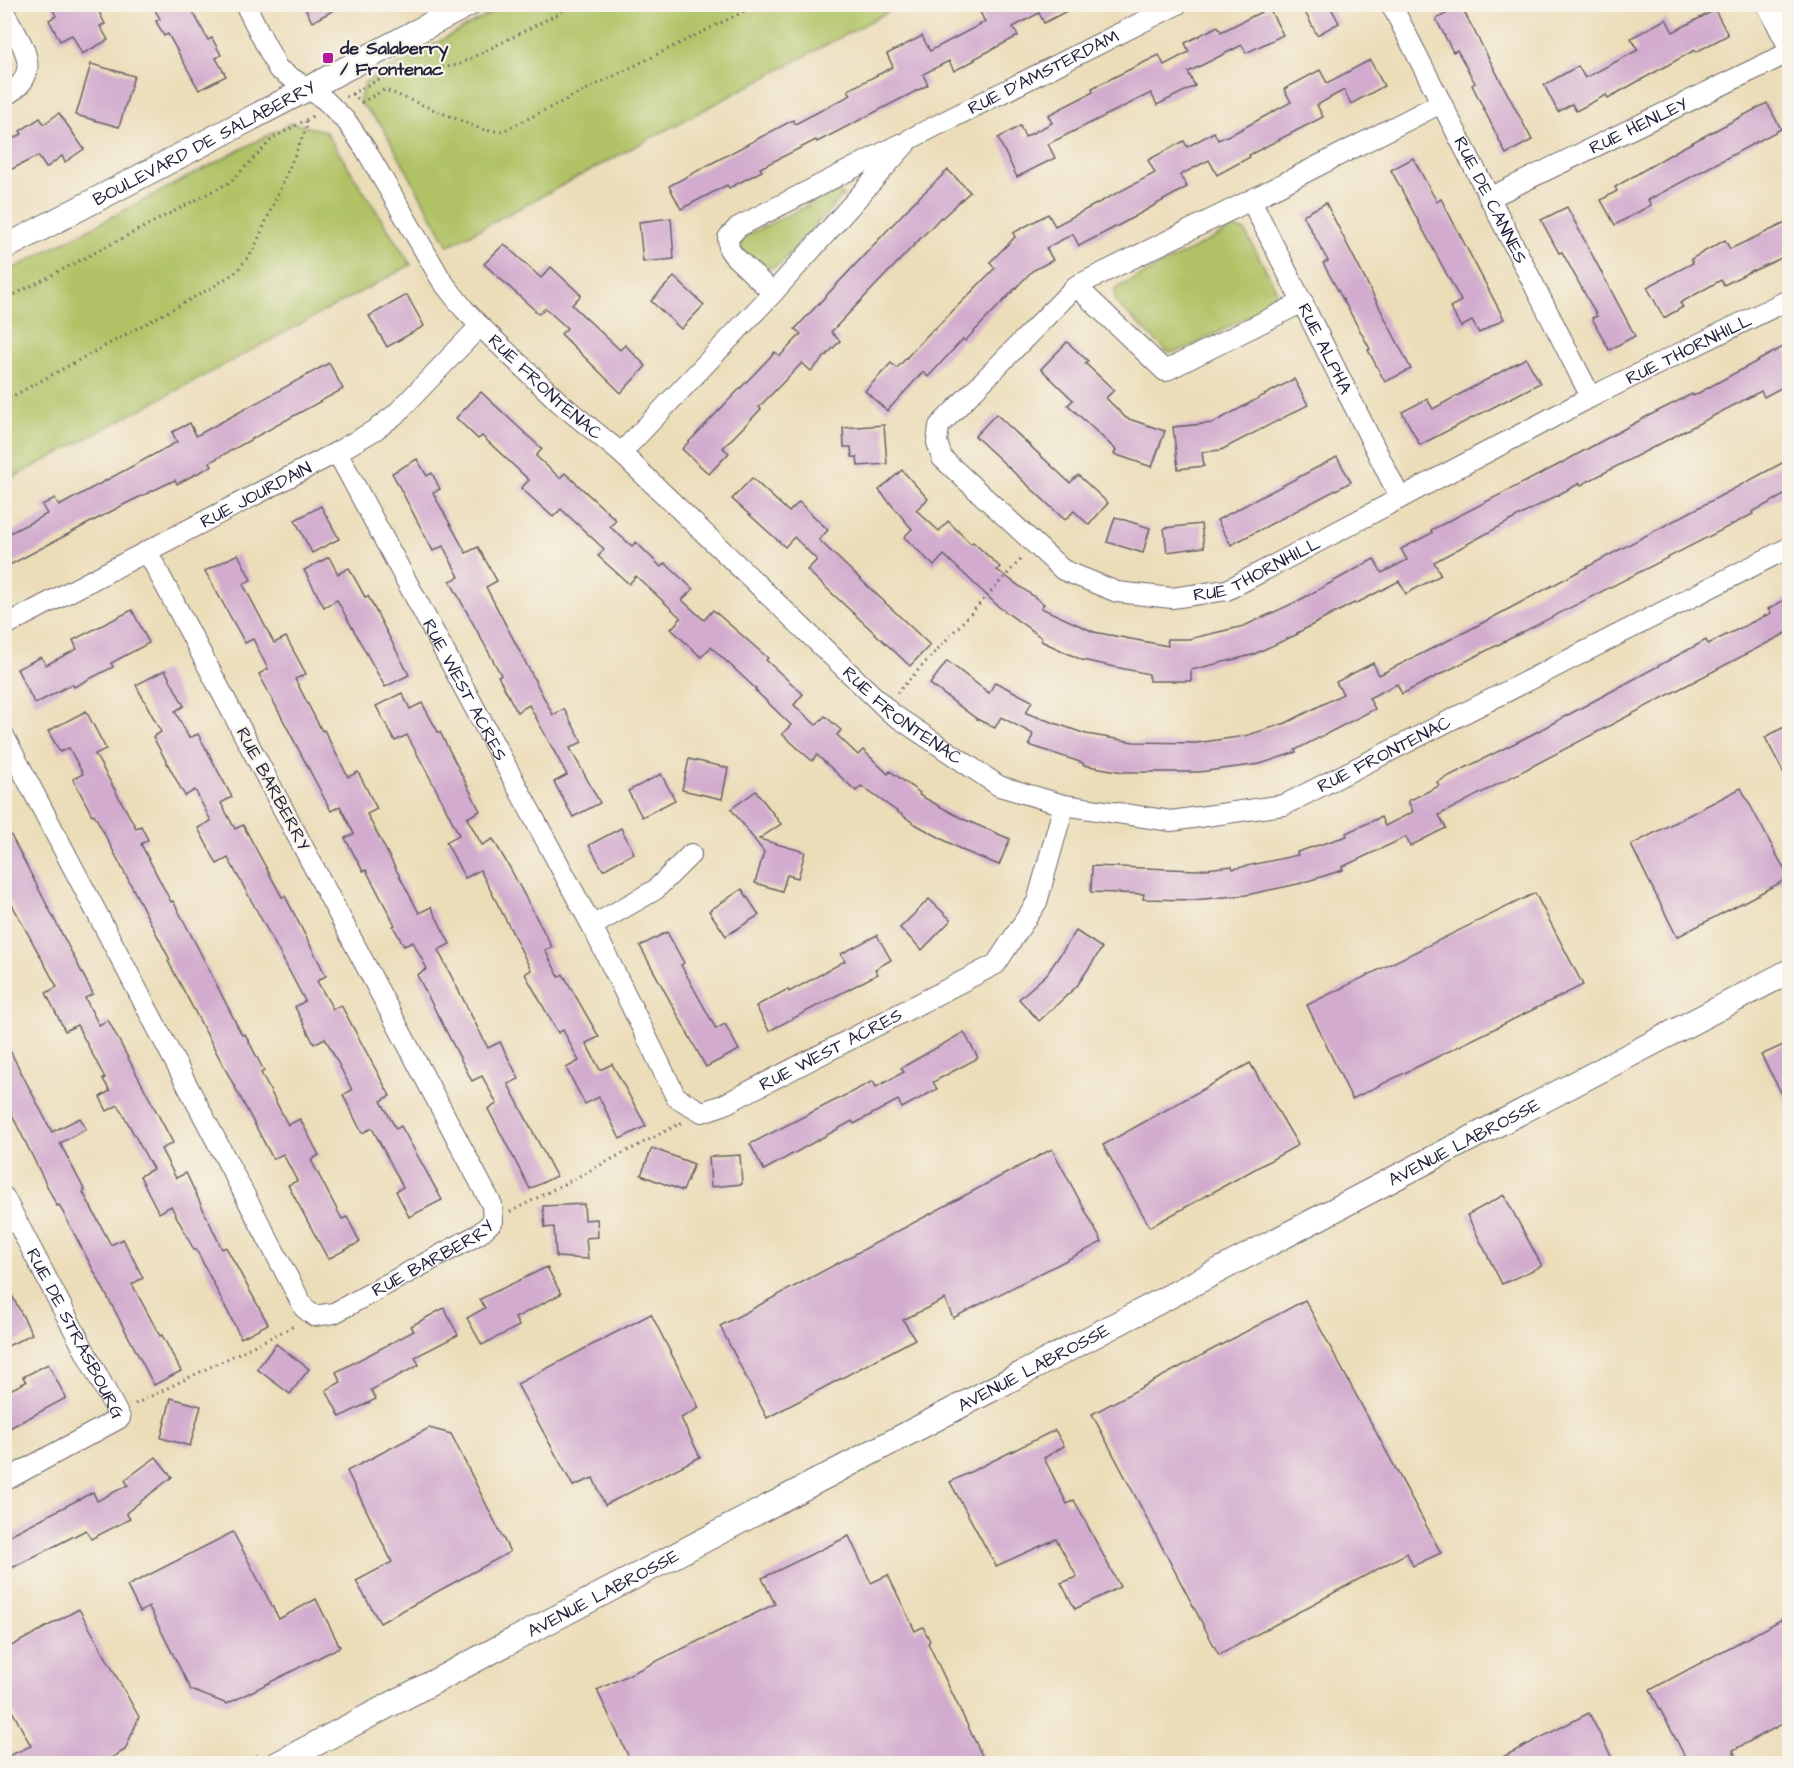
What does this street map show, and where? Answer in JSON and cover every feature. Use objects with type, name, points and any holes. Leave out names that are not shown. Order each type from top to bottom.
[{"type":"street","name":"RUE FRONTENAC","points":[[245,4],[279,69],[331,105],[347,122],[366,150],[442,281],[480,326],[560,403],[621,453],[891,713],[999,786],[1064,805],[1171,821],[1284,805],[1790,547]]},
{"type":"street","name":"BOULEVARD DE SALABERRY","points":[[4,248],[470,4]]},
{"type":"street","name":"RUE D'AMSTERDAM","points":[[773,293],[729,249],[728,238],[738,227],[1178,4]]},
{"type":"street","name":"RUE DE CANNES","points":[[1391,4],[1591,397]]},
{"type":"street","points":[[1769,4],[1790,46]]},
{"type":"street","points":[[4,12],[27,56],[28,74],[19,89],[4,96]]},
{"type":"street","name":"RUE HENLEY","points":[[1489,198],[1790,52]]},
{"type":"street","name":"RUE THORNHILL","points":[[1441,103],[1076,286],[939,426],[937,442],[942,458],[1063,570],[1117,592],[1172,598],[1227,590],[1591,397],[1790,299]]},
{"type":"street","name":"RUE D'AMSTERDAM","points":[[621,453],[773,293],[910,139]]},
{"type":"street","name":"RUE ALPHA","points":[[1251,200],[1400,498]]},
{"type":"street","points":[[1076,286],[1165,371],[1303,302]]},
{"type":"street","name":"RUE JOURDAIN","points":[[4,626],[337,452],[391,419],[480,326]]},
{"type":"street","name":"RUE WEST ACRES","points":[[337,452],[592,926],[676,1097],[702,1112],[723,1105],[996,964],[1037,902],[1064,805]]},
{"type":"street","name":"RUE BARBERRY","points":[[147,551],[492,1205],[493,1221],[479,1234],[334,1313],[314,1316]]},
{"type":"street","points":[[4,736],[304,1308],[314,1316]]},
{"type":"street","points":[[592,926],[655,890],[691,854]]},
{"type":"street","name":"AVENUE LABROSSE","points":[[277,1764],[1790,971]]},
{"type":"street","name":"RUE DE STRASBOURG","points":[[4,1197],[120,1418],[4,1481]]},
{"type":"path","points":[[577,4],[466,62],[443,68],[402,71],[352,93],[362,102],[384,90],[388,91],[481,129],[503,131],[759,4]]},
{"type":"path","name":"BOULEVARD DE SALABERRY","points":[[4,300],[232,181],[273,138],[306,119],[306,129]]},
{"type":"path","points":[[4,401],[211,288],[236,272],[253,251],[306,129],[302,122]]},
{"type":"path","points":[[886,706],[1035,545]]},
{"type":"path","points":[[493,1221],[702,1112]]},
{"type":"path","points":[[117,1413],[314,1316]]},
{"type":"green space","points":[[506,5],[901,5],[448,246],[382,126],[359,102],[365,82]]},
{"type":"green space","points":[[291,123],[325,131],[411,265],[5,482],[5,273]]},
{"type":"green space","points":[[838,191],[843,195],[780,264],[763,267],[754,262],[741,249],[742,240],[749,234]]},
{"type":"green space","points":[[1233,228],[1245,231],[1276,289],[1275,303],[1186,349],[1169,353],[1115,302],[1115,289]]},
{"type":"building","points":[[50,4],[95,4],[105,24],[100,26],[108,40],[82,54],[72,35],[60,41],[49,20],[56,16]]},
{"type":"building","points":[[164,4],[189,4],[208,40],[212,38],[221,55],[216,58],[226,76],[199,90],[168,34],[164,36],[156,21],[160,19],[155,10]]},
{"type":"building","points":[[303,4],[345,4],[312,22]]},
{"type":"building","points":[[976,4],[1080,4],[1044,23],[1039,13],[1013,27],[1018,36],[975,60],[954,71],[949,61],[923,74],[928,85],[817,142],[816,140],[760,168],[762,171],[729,188],[727,185],[681,209],[669,186],[793,120],[795,124],[851,95],[848,90],[893,67],[887,54],[922,36],[930,51],[985,22]]},
{"type":"building","points":[[1315,4],[1329,4],[1339,23],[1317,35],[1304,10]]},
{"type":"building","points":[[1461,6],[1532,140],[1506,154],[1472,85],[1475,83],[1457,50],[1453,52],[1436,19]]},
{"type":"building","points":[[1269,8],[1283,35],[1246,53],[1242,45],[1188,72],[1195,86],[1157,105],[1151,93],[1048,144],[1055,158],[1017,177],[998,138],[1020,126],[1025,137],[1052,123],[1048,115],[1093,92],[1092,88],[1159,55],[1164,65],[1189,52],[1185,43],[1218,26],[1221,32]]},
{"type":"building","points":[[1715,10],[1728,35],[1696,52],[1695,50],[1608,98],[1606,95],[1576,111],[1572,104],[1558,112],[1544,85],[1578,66],[1585,78],[1638,50],[1631,38],[1666,19],[1673,32]]},
{"type":"building","points":[[1370,60],[1384,86],[1351,104],[1344,90],[1317,105],[1323,117],[1249,155],[1250,157],[1217,175],[1209,160],[1180,175],[1187,187],[1125,222],[1079,246],[1073,234],[1046,248],[1053,260],[1032,271],[928,377],[923,372],[887,411],[865,391],[891,363],[897,368],[995,268],[990,262],[1015,237],[1013,233],[1048,214],[1055,226],[1155,173],[1148,160],[1184,141],[1187,147],[1214,132],[1218,140],[1236,132],[1291,102],[1284,89],[1320,70],[1327,83]]},
{"type":"building","points":[[91,64],[134,76],[119,127],[76,115]]},
{"type":"building","points":[[1767,103],[1781,129],[1648,200],[1651,205],[1615,225],[1601,200],[1617,191],[1615,187],[1678,150]]},
{"type":"building","points":[[59,113],[84,149],[65,162],[62,156],[46,168],[38,156],[4,173],[4,143],[22,134],[20,131],[40,118],[44,124]]},
{"type":"building","points":[[1413,158],[1437,202],[1441,199],[1504,319],[1479,333],[1472,321],[1461,327],[1450,307],[1461,301],[1391,170]]},
{"type":"building","points":[[948,170],[970,192],[941,217],[831,332],[840,341],[811,371],[802,363],[759,407],[761,409],[723,448],[729,453],[709,474],[682,449],[775,352],[780,356],[801,334],[795,329],[912,204]]},
{"type":"building","points":[[1326,203],[1411,369],[1385,382],[1368,350],[1370,349],[1323,263],[1328,261],[1303,215]]},
{"type":"building","points":[[1567,207],[1635,336],[1609,350],[1592,318],[1597,316],[1562,252],[1559,253],[1541,220]]},
{"type":"building","points":[[671,218],[674,259],[643,262],[639,222]]},
{"type":"building","points":[[1790,221],[1790,254],[1724,285],[1721,280],[1680,303],[1683,307],[1664,318],[1647,287],[1693,263],[1691,259],[1725,240],[1730,249]]},
{"type":"building","points":[[504,244],[541,278],[551,267],[581,295],[572,305],[620,350],[625,345],[646,366],[621,393],[561,334],[567,328],[545,308],[539,314],[484,264]]},
{"type":"building","points":[[674,277],[704,305],[681,329],[651,301]]},
{"type":"building","points":[[407,295],[424,326],[387,347],[369,316]]},
{"type":"building","points":[[1067,342],[1088,361],[1085,363],[1114,390],[1106,398],[1126,418],[1165,431],[1152,467],[1114,454],[1116,450],[1068,405],[1073,400],[1041,369]]},
{"type":"building","points":[[1783,347],[1790,358],[1790,383],[1764,397],[1761,391],[1581,485],[1580,483],[1434,562],[1441,575],[1406,594],[1399,581],[1298,634],[1252,655],[1191,670],[1191,681],[1149,681],[1149,674],[1082,660],[1041,641],[1042,638],[999,607],[944,555],[934,566],[904,537],[912,529],[879,490],[902,470],[928,499],[916,510],[939,531],[948,521],[971,544],[973,542],[1000,567],[997,570],[1044,604],[1041,608],[1094,632],[1168,646],[1167,639],[1189,639],[1244,626],[1298,601],[1374,559],[1382,573],[1407,560],[1401,549],[1432,533],[1431,530],[1646,417],[1692,394],[1693,396]]},
{"type":"building","points":[[1526,358],[1540,383],[1420,445],[1402,412],[1427,399],[1433,409]]},
{"type":"building","points":[[329,363],[343,389],[210,462],[212,466],[177,484],[175,480],[127,503],[4,568],[4,536],[47,514],[42,505],[55,498],[59,506],[177,442],[172,432],[190,423],[196,436]]},
{"type":"building","points":[[1294,379],[1308,405],[1221,450],[1202,452],[1204,466],[1178,469],[1173,427],[1213,423]]},
{"type":"building","points":[[481,392],[542,449],[536,456],[560,478],[565,473],[616,520],[610,527],[632,546],[636,542],[661,567],[665,563],[693,589],[682,600],[704,620],[713,610],[768,658],[766,660],[803,694],[794,705],[816,725],[825,716],[841,730],[837,735],[858,755],[863,750],[888,774],[890,771],[920,793],[919,795],[963,819],[1010,839],[999,865],[964,851],[915,824],[861,786],[856,791],[817,755],[812,761],[782,734],[791,725],[756,689],[711,647],[701,657],[671,629],[681,618],[636,576],[629,584],[598,556],[604,549],[561,509],[553,517],[521,488],[529,480],[482,436],[478,439],[456,418]]},
{"type":"building","points":[[996,414],[1070,483],[1078,475],[1108,503],[1089,525],[1074,511],[1065,520],[975,436]]},
{"type":"building","points":[[884,425],[887,464],[858,466],[857,457],[852,457],[851,447],[844,447],[843,428]]},
{"type":"building","points":[[1337,457],[1351,482],[1231,545],[1217,520]]},
{"type":"building","points":[[417,459],[427,476],[432,473],[440,489],[433,493],[466,553],[478,547],[497,581],[486,587],[553,715],[564,709],[582,742],[570,748],[600,803],[573,817],[554,782],[567,775],[529,705],[517,712],[498,676],[501,675],[450,581],[459,577],[443,546],[433,551],[392,473]]},
{"type":"building","points":[[1784,462],[1790,472],[1790,492],[1752,512],[1753,514],[1402,694],[1397,684],[1369,698],[1375,709],[1295,750],[1296,752],[1260,764],[1199,772],[1123,772],[1083,765],[1083,763],[1029,745],[1033,734],[1001,717],[995,728],[977,719],[930,684],[947,661],[989,693],[995,682],[1032,701],[1026,713],[1086,734],[1134,742],[1196,743],[1245,736],[1286,723],[1343,694],[1336,682],[1373,663],[1379,675],[1469,630]]},
{"type":"building","points":[[752,478],[789,512],[799,502],[828,530],[819,540],[930,645],[910,666],[807,570],[817,560],[794,537],[785,547],[732,499]]},
{"type":"building","points":[[321,506],[339,539],[312,553],[295,520]]},
{"type":"building","points":[[1115,517],[1150,528],[1143,553],[1107,542]]},
{"type":"building","points":[[1201,524],[1204,547],[1167,552],[1164,528]]},
{"type":"building","points":[[238,554],[251,580],[243,584],[274,643],[286,637],[306,674],[295,679],[322,731],[324,730],[348,777],[358,772],[377,809],[367,814],[419,913],[431,907],[450,944],[438,950],[488,1048],[500,1042],[519,1079],[508,1084],[556,1176],[530,1189],[488,1109],[497,1104],[482,1076],[472,1081],[417,975],[427,969],[413,942],[404,946],[366,870],[363,871],[345,838],[354,834],[340,806],[331,811],[259,674],[268,669],[253,639],[245,643],[205,571]]},
{"type":"building","points":[[329,557],[338,574],[349,568],[365,597],[368,596],[409,675],[385,687],[337,600],[324,607],[304,570]]},
{"type":"building","points":[[1790,597],[1790,631],[1439,815],[1446,828],[1410,846],[1406,837],[1342,867],[1343,870],[1298,884],[1246,895],[1193,900],[1143,899],[1144,894],[1091,892],[1092,866],[1196,870],[1232,866],[1233,869],[1298,855],[1297,852],[1347,836],[1346,833],[1381,817],[1385,826],[1413,812],[1408,801],[1439,786],[1437,782],[1531,735],[1706,640],[1708,644],[1771,613],[1768,609]]},
{"type":"building","points":[[132,610],[149,643],[111,663],[113,667],[74,687],[72,684],[35,704],[17,669],[41,657],[46,665],[77,649],[73,640]]},
{"type":"building","points":[[165,670],[184,706],[175,711],[189,738],[198,734],[232,797],[221,803],[235,829],[243,825],[282,897],[285,896],[326,976],[317,981],[333,1009],[341,1005],[390,1096],[381,1101],[396,1129],[401,1126],[442,1200],[409,1217],[396,1191],[403,1187],[372,1128],[362,1133],[343,1095],[352,1090],[325,1038],[314,1044],[295,1007],[305,1001],[275,944],[228,858],[217,864],[198,828],[211,821],[195,790],[185,796],[153,737],[161,732],[136,685]]},
{"type":"building","points":[[402,693],[410,709],[422,703],[440,732],[480,811],[467,818],[482,845],[493,839],[510,868],[552,947],[545,950],[559,977],[563,974],[599,1037],[586,1043],[600,1070],[612,1064],[646,1126],[620,1139],[599,1097],[585,1104],[566,1068],[579,1061],[563,1030],[558,1033],[525,974],[531,970],[480,870],[465,878],[446,842],[459,835],[437,791],[407,735],[395,741],[376,706]]},
{"type":"building","points":[[86,711],[106,749],[95,754],[136,828],[141,826],[148,840],[141,844],[197,946],[242,1035],[245,1034],[264,1071],[261,1073],[288,1125],[300,1119],[319,1155],[311,1160],[342,1219],[347,1217],[360,1242],[328,1259],[288,1185],[297,1181],[283,1154],[273,1159],[168,961],[170,960],[94,814],[92,815],[73,779],[83,774],[69,748],[60,752],[48,731]]},
{"type":"building","points":[[1790,724],[1790,785],[1765,737]]},
{"type":"building","points":[[689,759],[728,768],[722,799],[682,790]]},
{"type":"building","points":[[661,774],[675,800],[642,817],[628,791]]},
{"type":"building","points":[[1741,788],[1789,878],[1677,937],[1631,845]]},
{"type":"building","points":[[756,791],[781,824],[759,839],[805,852],[798,878],[787,875],[782,891],[755,883],[764,852],[731,809]]},
{"type":"building","points":[[4,822],[93,994],[85,998],[99,1025],[108,1020],[173,1143],[161,1149],[176,1178],[186,1173],[222,1249],[226,1247],[268,1324],[241,1338],[196,1249],[194,1250],[171,1206],[159,1213],[140,1176],[153,1169],[118,1105],[107,1111],[100,1097],[110,1091],[77,1025],[65,1031],[46,993],[57,987],[4,890]]},
{"type":"building","points":[[621,828],[634,853],[603,870],[589,845]]},
{"type":"building","points":[[742,889],[759,915],[726,936],[709,911]]},
{"type":"building","points":[[1535,893],[1583,985],[1352,1099],[1307,1005]]},
{"type":"building","points":[[929,899],[951,920],[922,950],[900,928]]},
{"type":"building","points":[[1076,931],[1102,948],[1077,986],[1039,1021],[1019,999],[1047,974]]},
{"type":"building","points":[[667,932],[684,963],[681,965],[716,1029],[725,1024],[739,1050],[706,1067],[640,946]]},
{"type":"building","points":[[877,935],[891,960],[875,969],[878,974],[769,1031],[756,1006],[788,989],[789,992],[845,961],[841,954]]},
{"type":"building","points":[[964,1032],[978,1058],[933,1082],[937,1089],[902,1108],[898,1100],[854,1124],[852,1121],[764,1170],[750,1144],[873,1081],[876,1087],[904,1072],[901,1068]]},
{"type":"building","points":[[4,1039],[52,1132],[80,1118],[86,1129],[60,1143],[111,1245],[123,1239],[143,1278],[132,1284],[181,1371],[154,1385],[59,1205],[57,1206],[10,1111],[4,1114]]},
{"type":"building","points":[[1790,1042],[1790,1109],[1761,1055]]},
{"type":"building","points":[[1250,1063],[1298,1145],[1150,1227],[1103,1145]]},
{"type":"building","points":[[652,1148],[694,1164],[683,1191],[641,1175]]},
{"type":"building","points":[[1052,1149],[1102,1242],[953,1318],[945,1299],[903,1320],[915,1339],[767,1418],[720,1326]]},
{"type":"building","points":[[740,1155],[742,1184],[711,1187],[709,1157]]},
{"type":"building","points":[[1504,1195],[1542,1266],[1502,1284],[1467,1215]]},
{"type":"building","points":[[584,1204],[585,1220],[597,1219],[598,1237],[586,1238],[588,1259],[556,1257],[554,1227],[545,1228],[543,1206]]},
{"type":"building","points":[[547,1267],[561,1294],[515,1318],[519,1326],[482,1345],[467,1318],[485,1308],[480,1299]]},
{"type":"building","points":[[4,1280],[32,1334],[4,1348]]},
{"type":"building","points":[[1305,1300],[1441,1553],[1413,1566],[1407,1553],[1219,1655],[1092,1414]]},
{"type":"building","points":[[444,1308],[458,1335],[415,1357],[419,1365],[371,1390],[376,1399],[340,1417],[326,1390],[341,1382],[336,1372],[414,1331],[411,1326]]},
{"type":"building","points":[[651,1314],[699,1408],[681,1418],[700,1457],[605,1505],[593,1478],[573,1486],[517,1384]]},
{"type":"building","points":[[276,1344],[309,1369],[290,1394],[257,1369]]},
{"type":"building","points":[[48,1364],[66,1398],[4,1431],[4,1393],[26,1382],[23,1377]]},
{"type":"building","points":[[171,1398],[201,1406],[190,1446],[161,1438]]},
{"type":"building","points":[[429,1428],[451,1434],[510,1552],[380,1623],[356,1581],[392,1562],[347,1471]]},
{"type":"building","points":[[1055,1430],[1064,1446],[1044,1458],[1067,1504],[1074,1500],[1120,1587],[1075,1609],[1061,1583],[1077,1577],[1056,1539],[996,1566],[950,1482]]},
{"type":"building","points":[[156,1457],[172,1477],[126,1513],[130,1519],[91,1539],[86,1530],[4,1572],[4,1538],[93,1492],[97,1501],[128,1485],[125,1480]]},
{"type":"building","points":[[233,1532],[279,1619],[316,1599],[340,1647],[227,1704],[191,1690],[149,1607],[140,1612],[127,1586]]},
{"type":"building","points":[[849,1536],[871,1583],[888,1575],[915,1631],[923,1627],[930,1641],[928,1643],[986,1764],[632,1764],[597,1690],[775,1604],[762,1578]]},
{"type":"building","points":[[79,1609],[139,1717],[125,1750],[101,1764],[4,1764],[4,1758],[31,1746],[4,1696],[4,1650]]},
{"type":"building","points":[[1790,1615],[1790,1720],[1733,1750],[1740,1764],[1689,1764],[1650,1690]]},
{"type":"building","points":[[1589,1713],[1615,1764],[1489,1764]]},
{"type":"place","name":"de Salaberry / Frontenac","points":[[328,58]]}]
